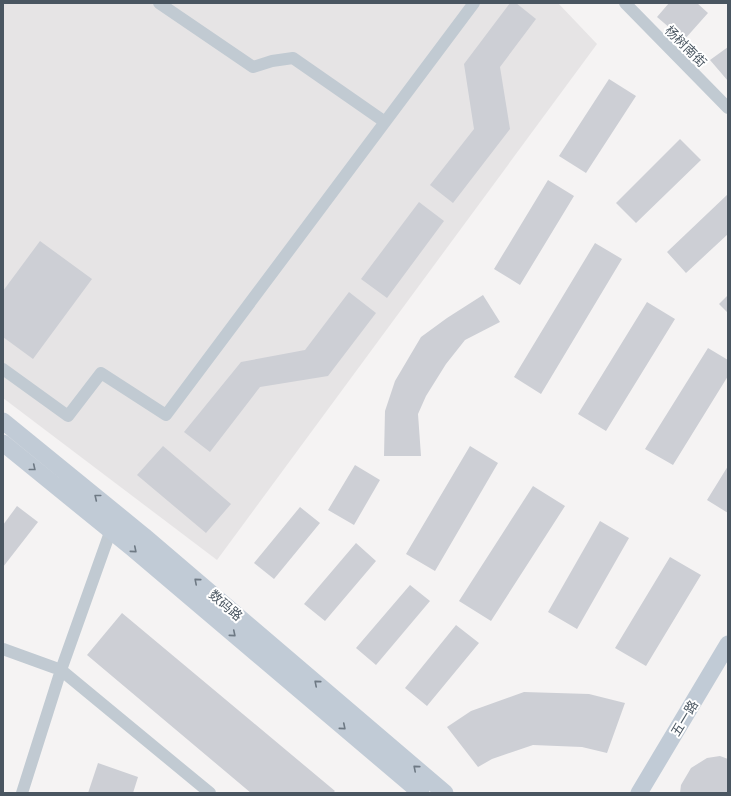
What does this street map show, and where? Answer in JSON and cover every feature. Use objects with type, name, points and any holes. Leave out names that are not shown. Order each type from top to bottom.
[{"type":"main road","name":"数码路","points":[[3,421],[116,513],[445,793]]},
{"type":"main road","name":"数码路","points":[[3,443],[110,530],[421,793]]},
{"type":"main road","name":"五一路","points":[[639,793],[728,644]]},
{"type":"street","points":[[159,3],[253,67],[293,58],[385,122]]},
{"type":"street","points":[[3,369],[68,416],[101,374],[166,415],[474,3]]},
{"type":"street","name":"杨树南街","points":[[625,3],[728,108]]},
{"type":"street","points":[[22,793],[61,670],[116,513]]},
{"type":"street","points":[[3,649],[61,670],[210,793]]},
{"type":"shaded area","points":[[3,3],[558,3],[597,44],[217,560],[3,398]]},
{"type":"building","points":[[510,3],[516,3],[536,19],[500,67],[510,129],[453,203],[430,185],[474,129],[464,64]]},
{"type":"building","points":[[669,3],[697,3],[708,13],[684,40],[657,17]]},
{"type":"building","points":[[728,47],[728,81],[710,60]]},
{"type":"building","points":[[609,79],[636,96],[586,173],[559,156]]},
{"type":"building","points":[[680,139],[701,160],[636,223],[616,203]]},
{"type":"building","points":[[548,180],[574,196],[520,285],[494,269]]},
{"type":"building","points":[[728,194],[728,234],[686,273],[667,252]]},
{"type":"building","points":[[419,202],[444,221],[387,298],[361,279]]},
{"type":"building","points":[[40,241],[92,279],[33,359],[3,337],[3,291]]},
{"type":"building","points":[[595,243],[622,259],[541,394],[514,377]]},
{"type":"building","points":[[349,292],[376,313],[328,376],[260,387],[210,452],[184,432],[241,362],[305,350]]},
{"type":"building","points":[[483,295],[500,322],[465,340],[446,364],[426,396],[418,414],[421,456],[384,456],[385,411],[395,381],[421,337]]},
{"type":"building","points":[[728,295],[728,313],[719,304]]},
{"type":"building","points":[[647,302],[675,319],[606,431],[578,414]]},
{"type":"building","points":[[708,348],[728,360],[728,376],[673,465],[645,449]]},
{"type":"building","points":[[163,446],[231,504],[206,533],[137,475]]},
{"type":"building","points":[[470,446],[498,463],[435,571],[406,554]]},
{"type":"building","points":[[355,465],[380,480],[354,525],[328,510]]},
{"type":"building","points":[[728,466],[728,513],[707,500]]},
{"type":"building","points":[[533,486],[565,506],[491,621],[459,601]]},
{"type":"building","points":[[17,506],[38,522],[3,567],[3,525]]},
{"type":"building","points":[[300,507],[320,523],[274,579],[254,563]]},
{"type":"building","points":[[600,521],[629,538],[577,629],[548,612]]},
{"type":"building","points":[[356,543],[376,561],[325,621],[304,604]]},
{"type":"building","points":[[670,557],[701,575],[646,666],[615,648]]},
{"type":"building","points":[[410,585],[430,601],[376,665],[356,648]]},
{"type":"building","points":[[122,613],[335,791],[333,793],[251,793],[87,655]]},
{"type":"building","points":[[456,625],[479,643],[427,706],[405,688]]},
{"type":"building","points":[[524,692],[589,694],[625,703],[607,753],[582,747],[533,745],[492,759],[478,767],[447,727],[471,711]]},
{"type":"building","points":[[720,756],[728,759],[728,793],[680,793],[681,785],[691,768],[707,758]]},
{"type":"building","points":[[98,763],[138,777],[133,793],[88,793]]}]
